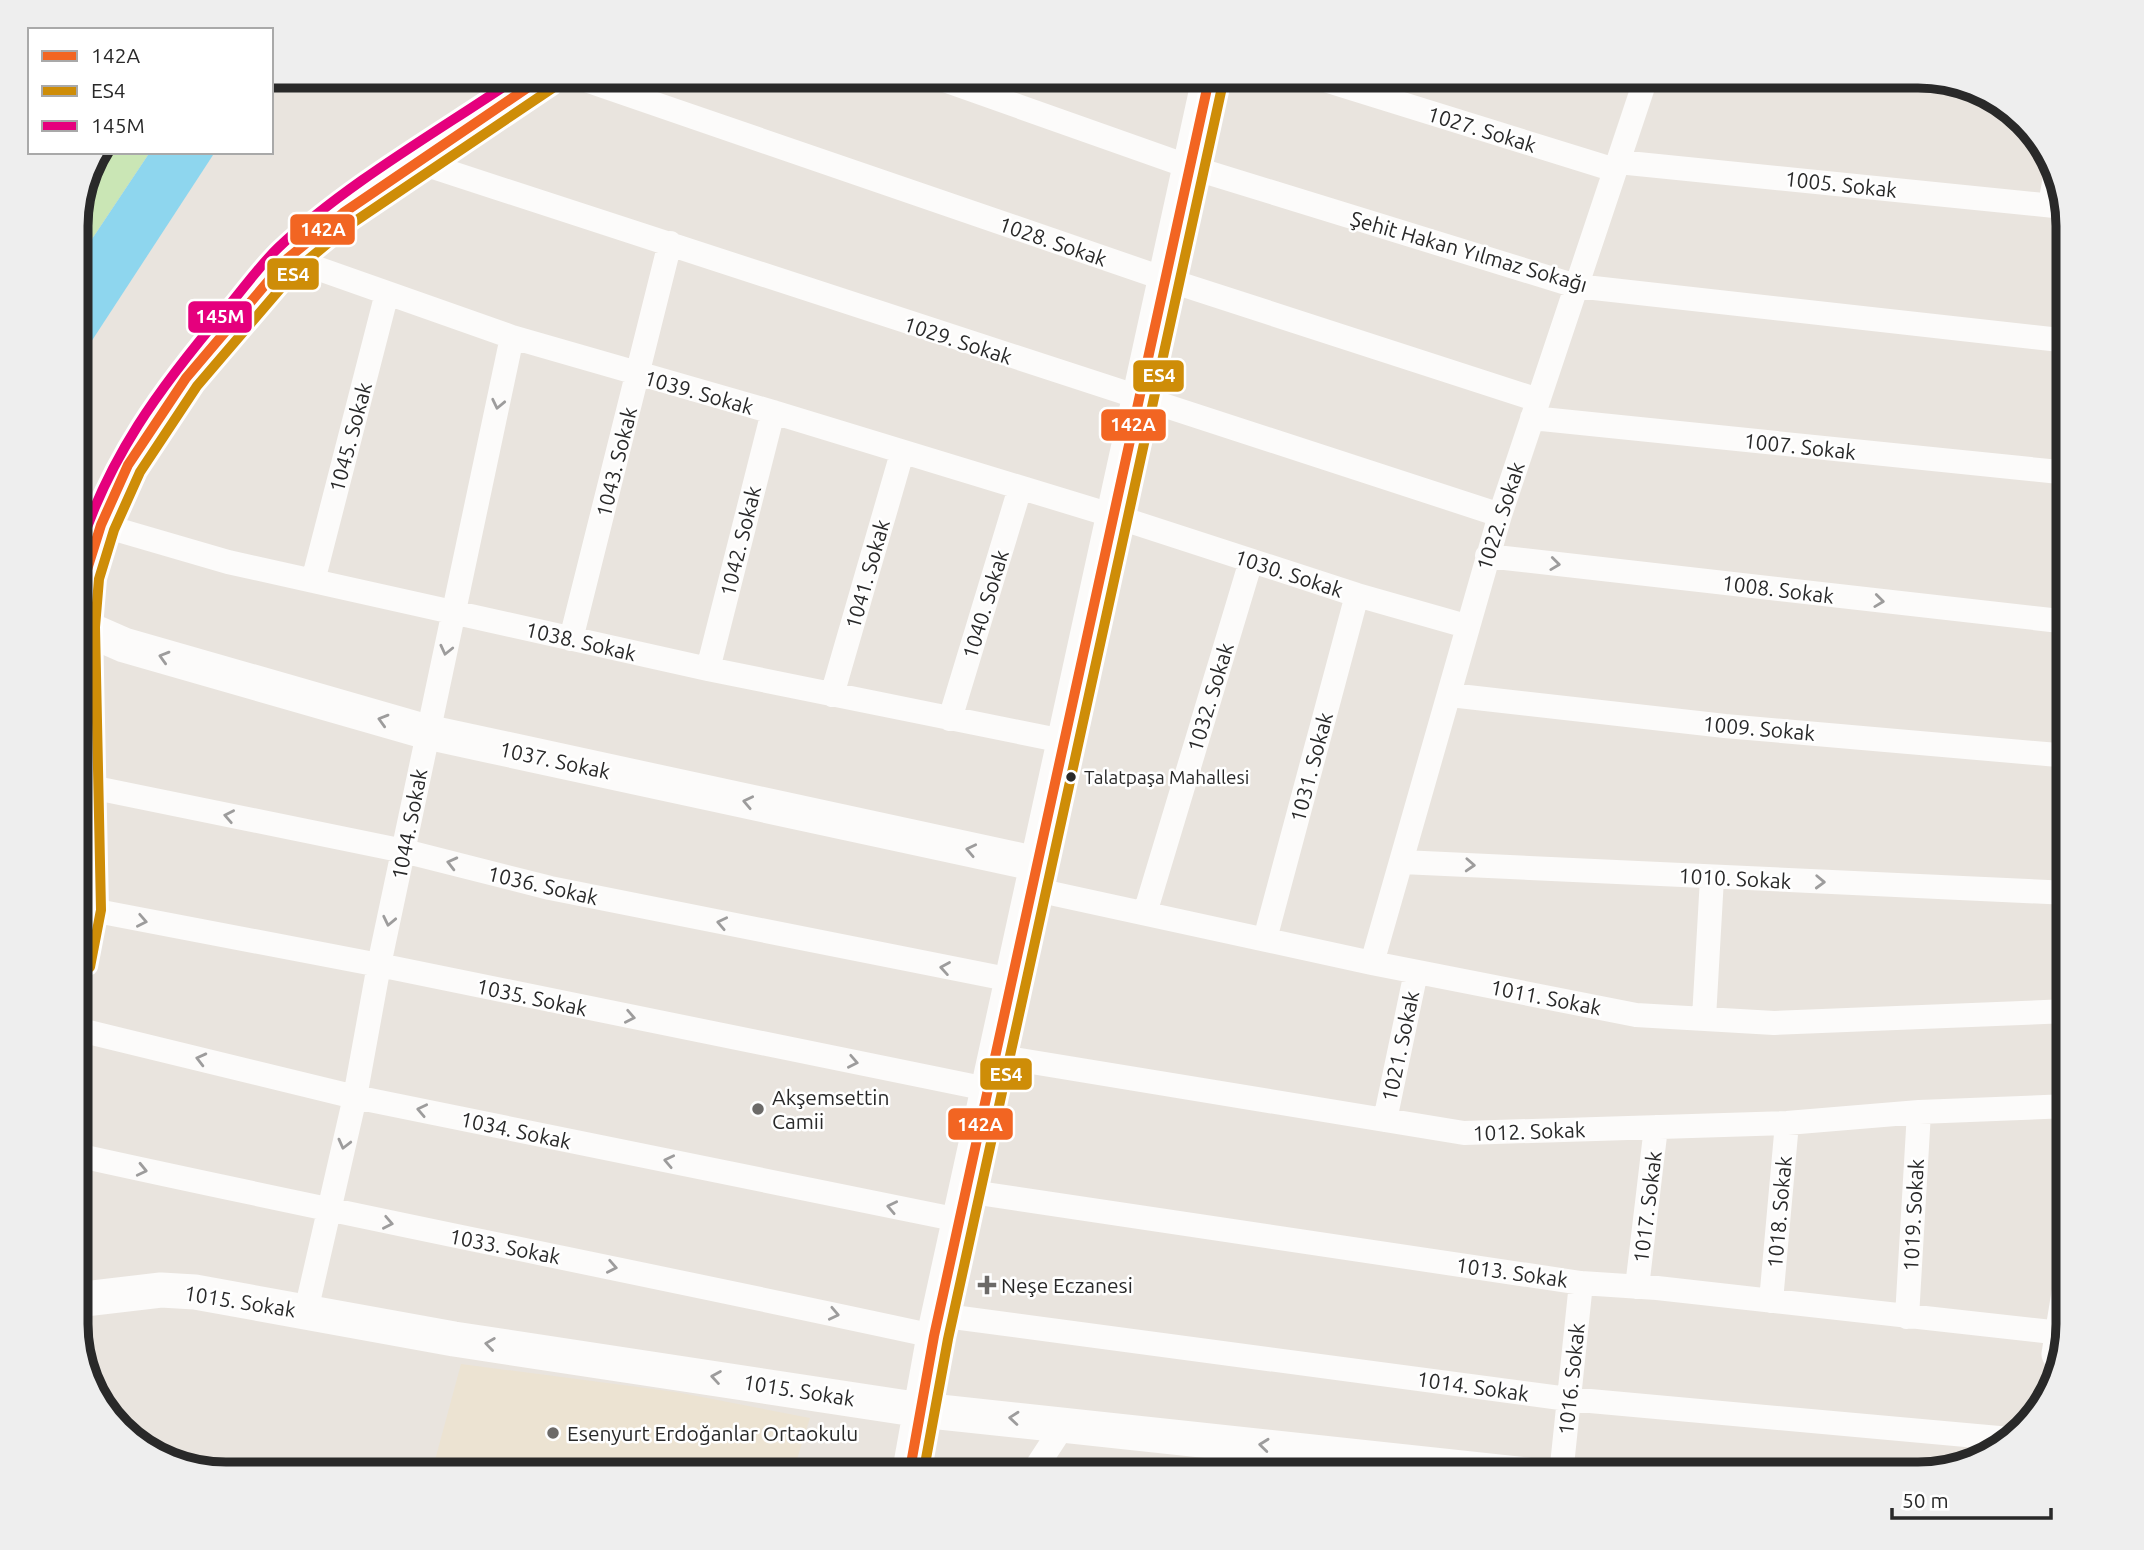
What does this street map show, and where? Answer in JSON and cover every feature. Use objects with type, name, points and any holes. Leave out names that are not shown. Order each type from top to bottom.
[{"type":"main road","points":[[88,566],[101,525],[128,465],[155,422],[186,378],[288,258],[343,213],[528,87]]},
{"type":"main road","points":[[911,1462],[936,1326],[1063,741],[1168,281],[1207,87]]},
{"type":"main road","name":"1037. Sokak","points":[[88,629],[124,645],[427,732],[1035,876]]},
{"type":"main road","name":"1015. Sokak","points":[[88,1299],[161,1290],[195,1292],[454,1339],[921,1409],[1412,1462]]},
{"type":"street","name":"1028. Sokak","points":[[606,87],[1535,409]]},
{"type":"street","name":"Şehit Hakan Yılmaz Sokağı","points":[[964,87],[1190,167],[1576,286],[2056,340]]},
{"type":"street","name":"1027. Sokak","points":[[1349,87],[1616,166]]},
{"type":"street","name":"1022. Sokak","points":[[1372,963],[1450,695],[1466,626],[1487,556],[1643,87]]},
{"type":"street","name":"1029. Sokak","points":[[418,162],[1139,400],[1500,515]]},
{"type":"street","name":"1005. Sokak","points":[[1616,166],[2055,206]]},
{"type":"street","name":"1043. Sokak","points":[[571,639],[670,243]]},
{"type":"street","name":"1039. Sokak","points":[[288,258],[512,337],[773,412],[1114,516]]},
{"type":"street","name":"1045. Sokak","points":[[313,581],[387,293]]},
{"type":"street","name":"1044. Sokak","points":[[306,1311],[355,1097],[427,732],[455,613],[512,337]]},
{"type":"street","name":"1007. Sokak","points":[[1535,409],[2056,471]]},
{"type":"street","name":"1042. Sokak","points":[[708,669],[773,412]]},
{"type":"street","name":"1041. Sokak","points":[[832,695],[902,453]]},
{"type":"street","name":"1040. Sokak","points":[[950,719],[1020,488]]},
{"type":"street","name":"1030. Sokak","points":[[1114,516],[1357,595],[1466,626]]},
{"type":"street","name":"1038. Sokak","points":[[101,525],[228,562],[455,613],[708,669],[1063,741]]},
{"type":"street","name":"1008. Sokak","points":[[1487,556],[2056,621]]},
{"type":"street","name":"1032. Sokak","points":[[1145,913],[1251,561]]},
{"type":"street","name":"1031. Sokak","points":[[1265,939],[1357,595]]},
{"type":"street","name":"1009. Sokak","points":[[1450,695],[1725,726],[2056,755]]},
{"type":"street","name":"1036. Sokak","points":[[88,766],[550,888],[1012,980]]},
{"type":"street","name":"1010. Sokak","points":[[1402,862],[2056,892]]},
{"type":"street","name":"1011. Sokak","points":[[1035,876],[1145,913],[1372,963],[1636,1015],[1774,1023],[2056,1012]]},
{"type":"street","points":[[1704,1018],[1712,877]]},
{"type":"street","name":"1035. Sokak","points":[[88,910],[379,965],[987,1090]]},
{"type":"street","name":"1021. Sokak","points":[[1385,1119],[1416,972]]},
{"type":"street","name":"1034. Sokak","points":[[88,1032],[355,1097],[962,1206]]},
{"type":"street","name":"1012. Sokak","points":[[995,1056],[1464,1133],[1787,1123],[1919,1112],[2056,1107]]},
{"type":"street","name":"1019. Sokak","points":[[1907,1317],[1919,1112]]},
{"type":"street","name":"1018. Sokak","points":[[1771,1301],[1787,1123]]},
{"type":"street","name":"1017. Sokak","points":[[1637,1287],[1656,1127]]},
{"type":"street","name":"1033. Sokak","points":[[88,1158],[327,1211],[675,1280],[936,1326]]},
{"type":"street","name":"1013. Sokak","points":[[962,1206],[1581,1283],[1907,1317],[2055,1342]]},
{"type":"street","name":"1016. Sokak","points":[[1562,1462],[1581,1283]]},
{"type":"street","name":"1014. Sokak","points":[[936,1326],[1568,1399],[1997,1438]]},
{"type":"street","points":[[1040,1462],[1065,1423]]},
{"type":"shaded area","name":"Esenyurt Erdoğanlar Ortaokulu","points":[[461,1364],[676,1392],[810,1418],[796,1462],[435,1462]]},
{"type":"green space","points":[[107,154],[149,154],[88,245],[90,198]]},
{"type":"water","points":[[149,154],[214,154],[88,347],[88,245]]},
{"type":"transit line","name":"145M","points":[[88,525],[103,488],[138,425],[180,366],[265,261],[306,223],[365,178],[503,87]]},
{"type":"transit line","name":"142A","points":[[88,566],[101,525],[128,465],[186,378],[288,258],[343,213],[528,87]]},
{"type":"transit line","name":"ES4","points":[[90,967],[101,910],[95,627],[99,579],[114,530],[140,472],[197,386],[298,268],[351,224],[554,87]]},
{"type":"transit line","name":"142A","points":[[911,1462],[934,1336],[1207,87]]},
{"type":"transit line","name":"ES4","points":[[925,1462],[948,1339],[1222,87]]},
{"type":"place","name":"Talatpaşa Mahallesi","points":[[1071,777]]},
{"type":"place","name":"Akşemsettin Camii","points":[[758,1109]]},
{"type":"place","name":"Neşe Eczanesi","points":[[987,1285]]},
{"type":"place","name":"Esenyurt Erdoğanlar Ortaokulu","points":[[553,1433]]}]
